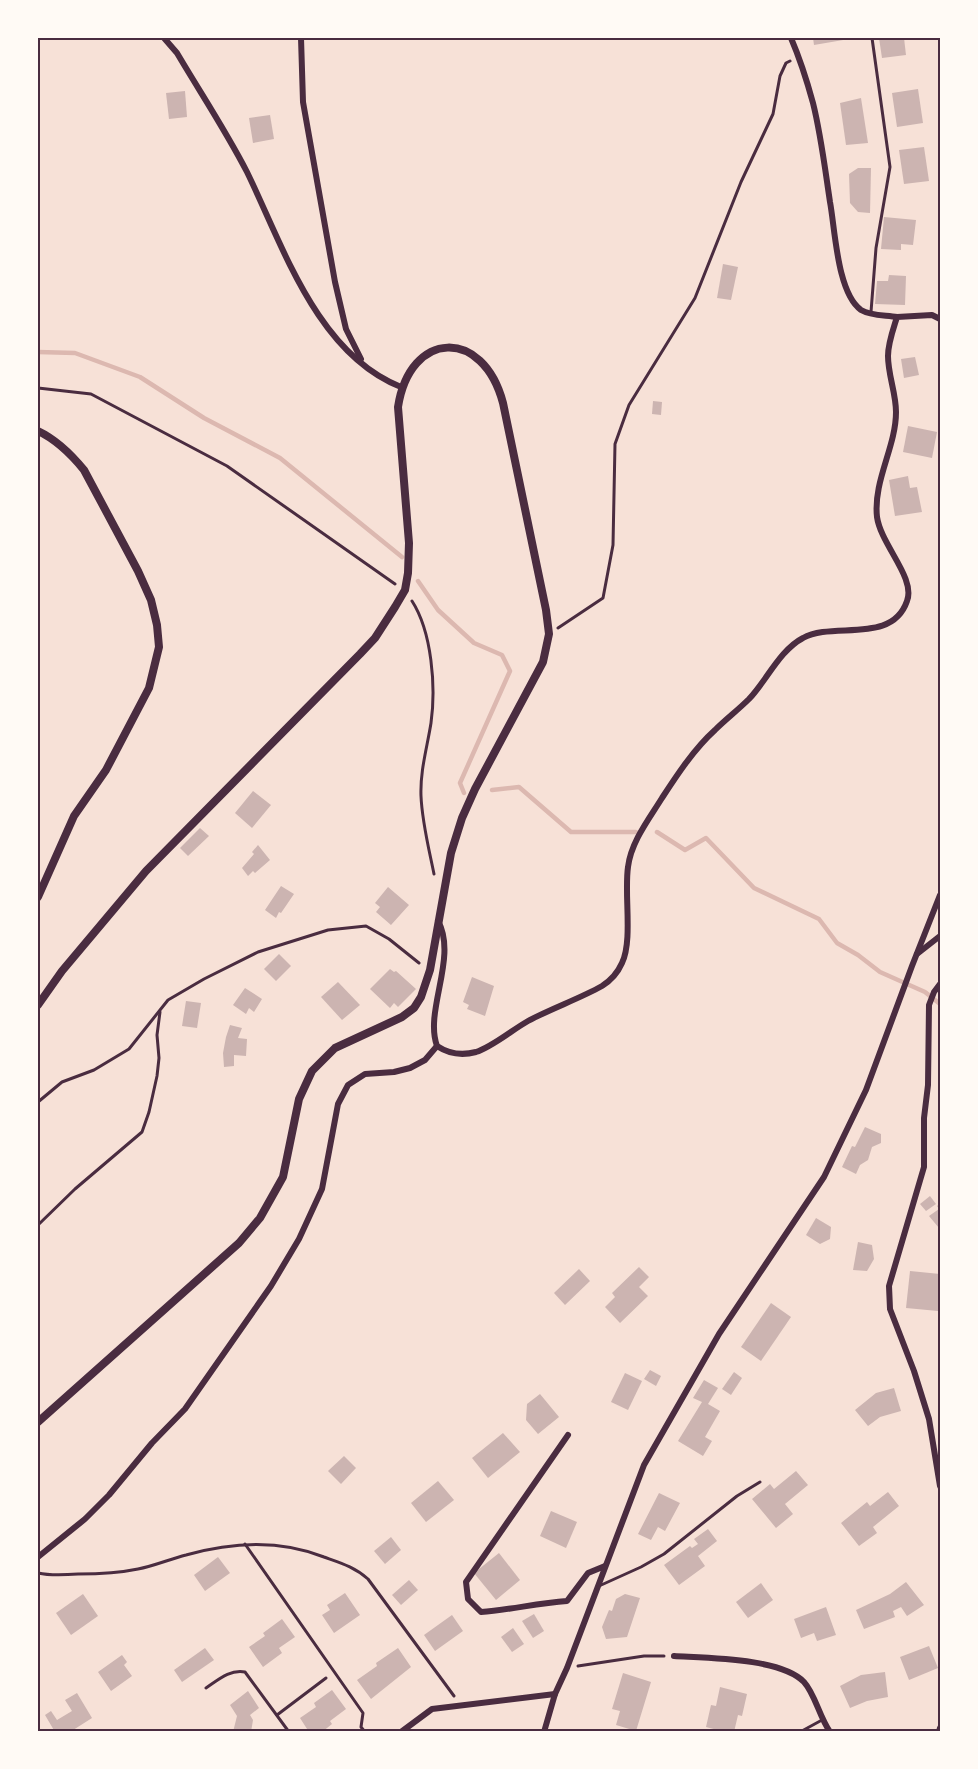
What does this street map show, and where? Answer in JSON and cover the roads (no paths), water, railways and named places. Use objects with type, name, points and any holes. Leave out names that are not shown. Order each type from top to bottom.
[{"type":"street","points":[[164,38],[177,53],[245,170],[305,295],[338,340],[364,365],[383,379],[401,387]]},
{"type":"street","points":[[301,38],[303,102],[335,282],[346,329],[364,365]]},
{"type":"street","points":[[791,38],[813,103],[839,265],[850,296],[860,309],[871,314],[897,317],[932,315],[940,318]]},
{"type":"street","points":[[438,921],[444,933],[441,983],[433,1031],[437,1046],[448,1054],[477,1052],[528,1022],[604,985],[617,972],[623,960],[626,945],[628,864],[641,831],[674,778],[713,731],[749,699],[800,639],[825,630],[854,631],[881,626],[896,618],[906,605],[910,589],[906,577],[881,532],[877,501],[897,414],[888,359],[889,343],[897,317]]},
{"type":"street","points":[[38,1005],[62,971],[147,871],[375,638],[405,590],[408,573],[409,543],[398,408],[401,387],[418,361],[430,353],[456,348],[469,352],[481,360],[499,385],[542,585],[549,634],[543,662],[475,789],[462,818],[451,853],[430,969],[421,997],[414,1008],[387,1025],[348,1040],[335,1048],[312,1071],[298,1099],[283,1177],[260,1218],[239,1243],[38,1422]]},
{"type":"street","points":[[38,431],[57,443],[84,470],[151,600],[159,647],[149,688],[110,762],[74,816],[38,897]]},
{"type":"street","points":[[544,1731],[555,1694],[644,1465],[719,1334],[824,1177],[866,1090],[940,896]]},
{"type":"street","points":[[916,954],[940,936]]},
{"type":"street","points":[[940,984],[929,1005],[924,1167],[889,1286],[890,1309],[914,1371],[929,1419],[940,1486]]},
{"type":"street","points":[[38,1557],[86,1519],[185,1409],[271,1286],[299,1239],[321,1189],[338,1104],[348,1085],[365,1074],[394,1072],[410,1068],[425,1060],[437,1046]]},
{"type":"street","points":[[568,1435],[466,1582],[468,1599],[481,1612],[503,1611],[536,1603],[567,1601],[588,1573],[605,1566]]},
{"type":"street","points":[[674,1656],[758,1664],[786,1670],[803,1681],[810,1690],[822,1720],[830,1731]]},
{"type":"street","points":[[401,1731],[432,1709],[555,1694]]},
{"type":"lane","points":[[871,314],[876,249],[890,167],[872,38]]},
{"type":"lane","points":[[598,1586],[664,1554],[736,1496],[760,1482]]},
{"type":"lane","points":[[206,1688],[227,1673],[237,1670],[245,1672],[289,1731]]},
{"type":"lane","points":[[277,1715],[326,1678]]},
{"type":"lane","points":[[800,1731],[822,1720]]},
{"type":"waterway","points":[[38,352],[75,353],[140,377],[204,418],[280,458],[402,557]]},
{"type":"waterway","points":[[418,581],[438,610],[474,643],[502,655],[510,671],[460,783],[464,793]]},
{"type":"waterway","points":[[492,790],[519,787],[571,832],[636,832]]},
{"type":"waterway","points":[[657,832],[685,850],[706,838],[754,888],[819,919],[837,943],[880,972],[925,992],[940,1004]]}]
